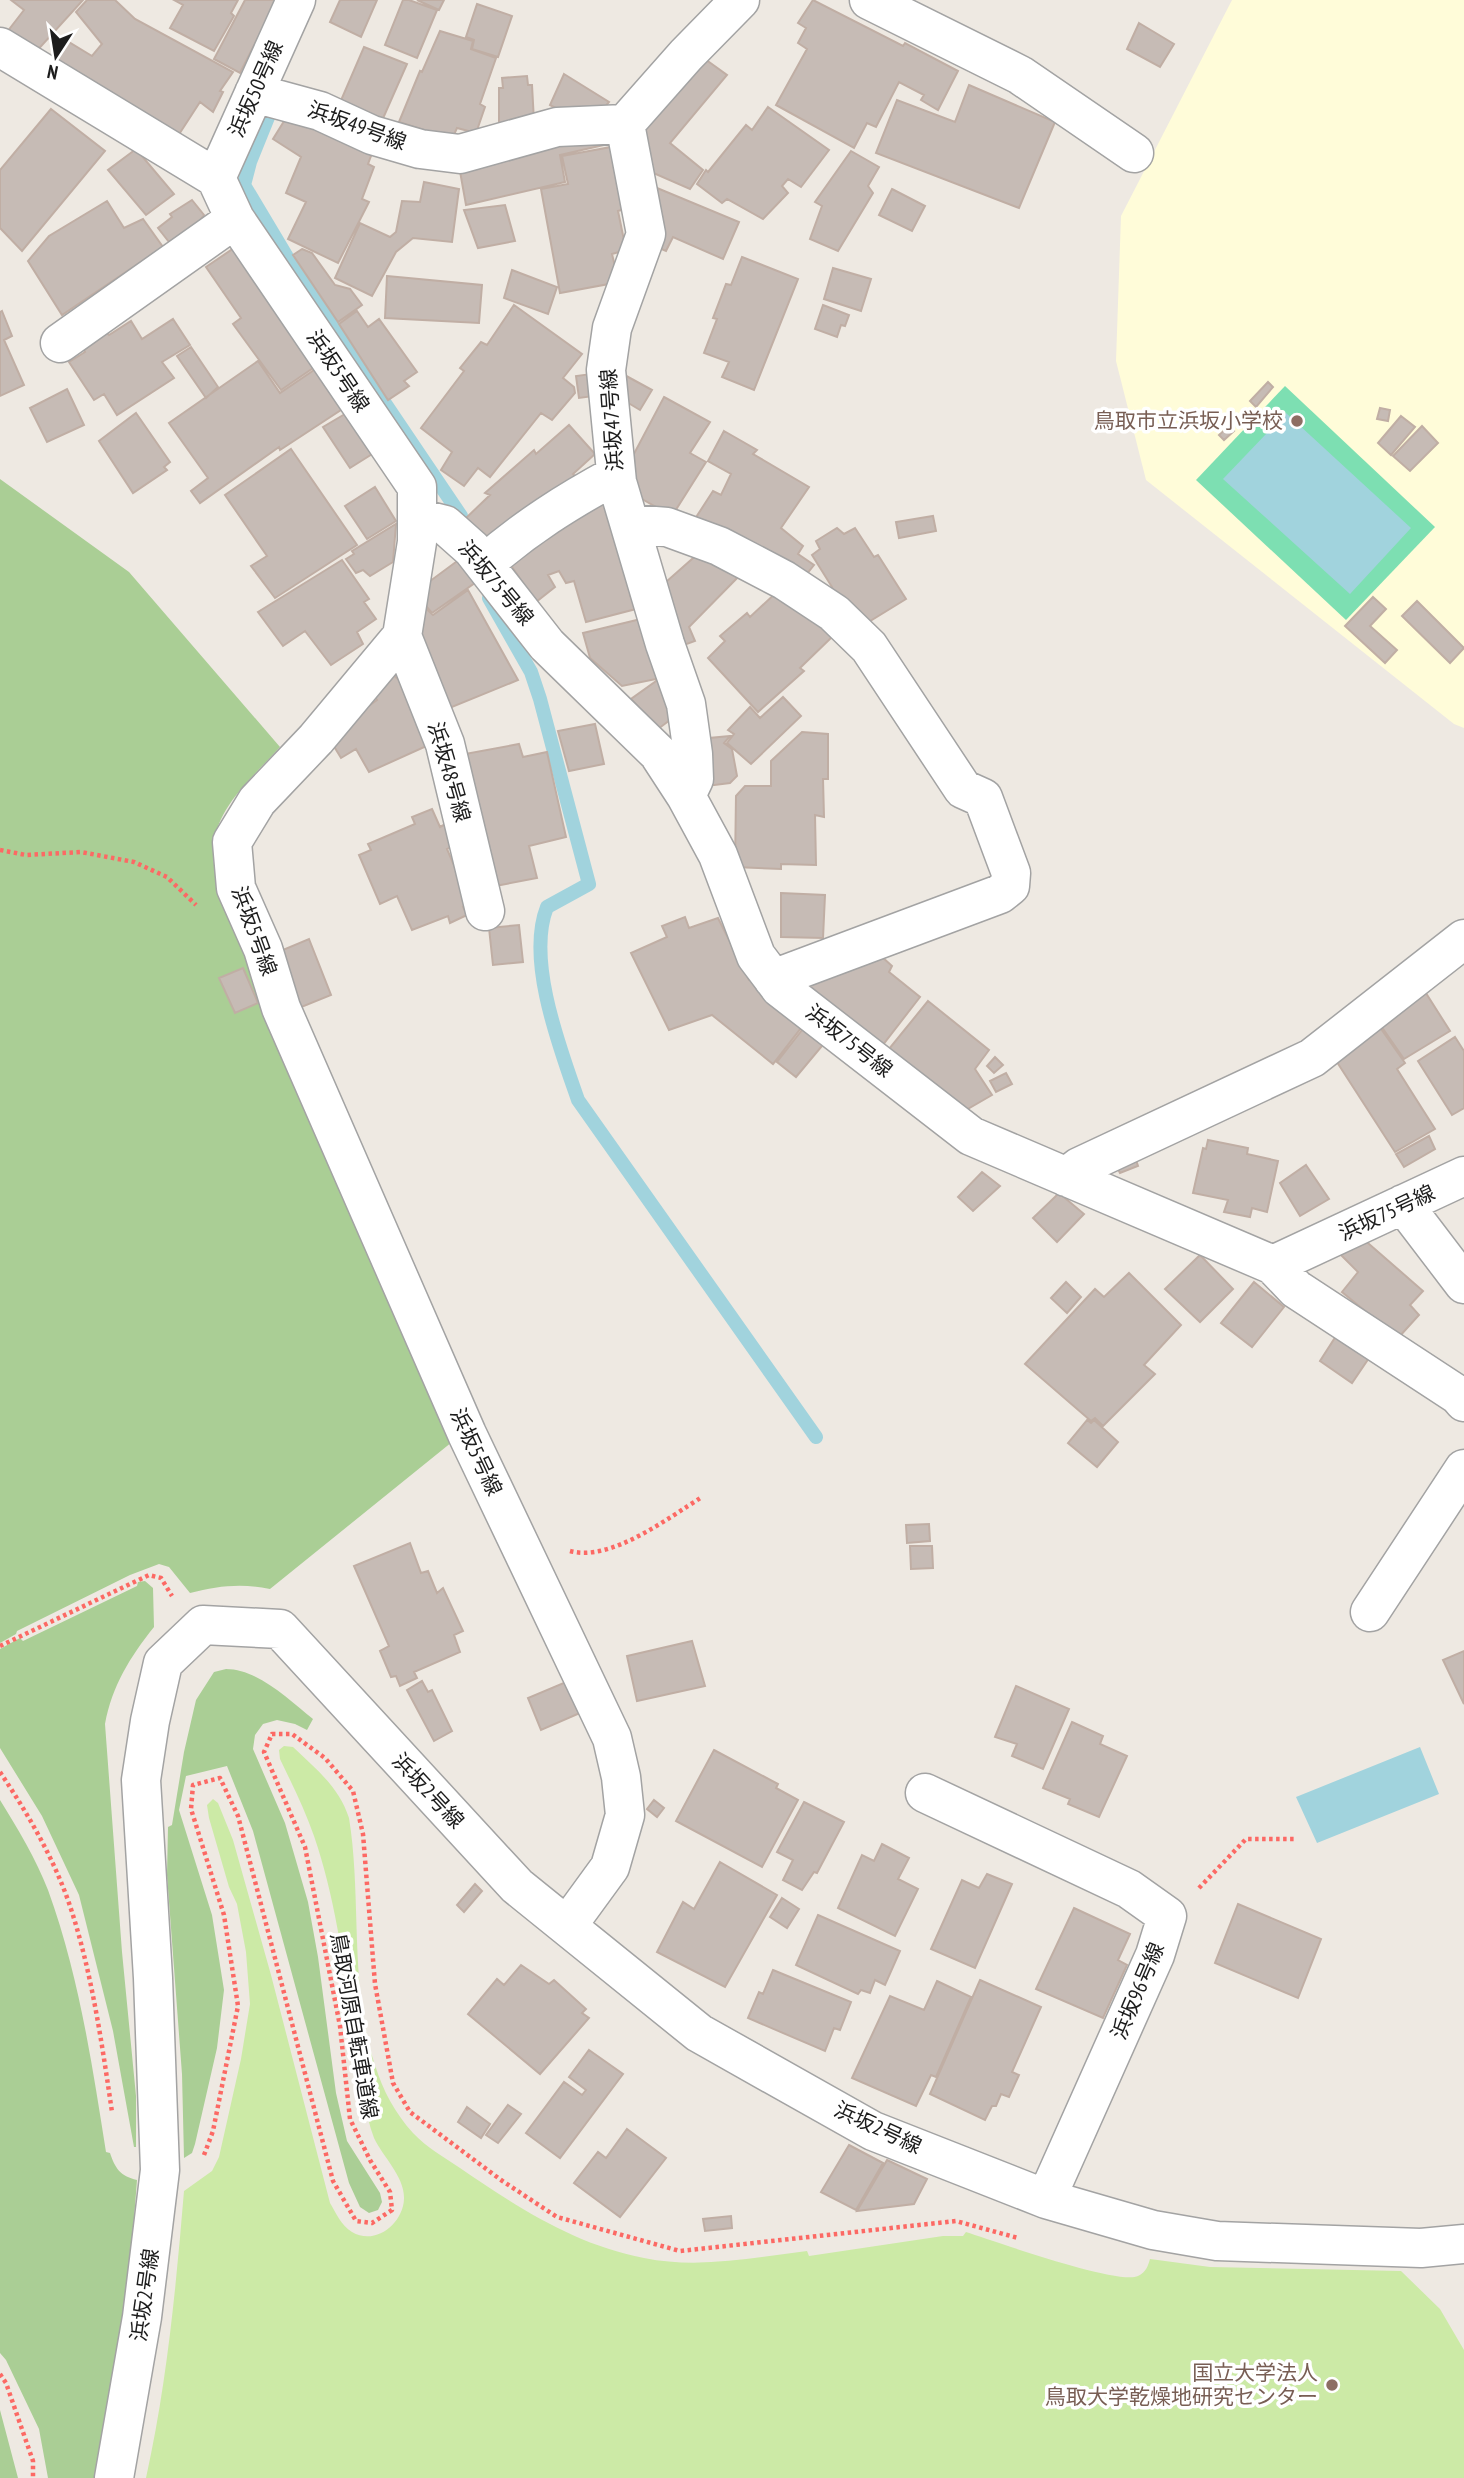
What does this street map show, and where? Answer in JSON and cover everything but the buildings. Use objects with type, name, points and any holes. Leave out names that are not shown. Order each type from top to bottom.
[{"type":"street","name":"浜坂50号線","points":[[216,178],[296,0]]},
{"type":"street","points":[[625,124],[686,55],[740,0]]},
{"type":"street","points":[[869,0],[1020,75],[1134,153]]},
{"type":"street","points":[[0,47],[216,178]]},
{"type":"street","name":"浜坂49号線","points":[[254,93],[320,111],[372,135],[420,149],[460,154],[557,127],[625,124]]},
{"type":"street","name":"浜坂47号線","points":[[625,124],[646,234],[612,328],[606,370],[616,475],[665,644],[686,704],[694,779],[686,796]]},
{"type":"street","name":"浜坂5号線","points":[[216,178],[235,219],[417,487],[417,542],[402,636],[316,739],[257,801],[232,842],[236,888],[263,949],[281,1007],[467,1434],[612,1738],[621,1777],[625,1815],[610,1867],[566,1926]]},
{"type":"street","points":[[60,343],[235,219]]},
{"type":"street","points":[[484,564],[543,517],[616,475]]},
{"type":"street","name":"浜坂75号線","points":[[417,518],[445,525],[472,549],[547,645],[658,753],[686,796],[718,855],[756,956],[780,988],[971,1136],[1273,1265],[1464,1176]]},
{"type":"street","points":[[630,524],[667,527],[719,546],[784,580],[834,613],[869,647],[963,789],[983,798],[1011,873],[1010,886],[1000,894],[773,979]]},
{"type":"street","name":"浜坂48号線","points":[[402,636],[445,744],[485,911]]},
{"type":"street","points":[[1066,1177],[1079,1167],[1312,1058],[1464,939]]},
{"type":"street","points":[[1403,1204],[1464,1284]]},
{"type":"street","points":[[1273,1265],[1296,1289],[1458,1395],[1464,1402]]},
{"type":"street","points":[[1370,1612],[1464,1469]]},
{"type":"street","name":"浜坂2号線","points":[[114,2478],[144,2304],[160,2170],[153,1978],[141,1780],[150,1720],[163,1663],[203,1625],[280,1629],[507,1876],[566,1926],[699,2033],[873,2131],[1046,2199],[1153,2230],[1217,2241],[1463,2247]]},
{"type":"street","name":"浜坂96号線","points":[[925,1793],[1129,1889],[1167,1916],[1155,1955],[1046,2199]]},
{"type":"path","points":[[0,850],[26,855],[81,852],[134,862],[167,877],[204,914]]},
{"type":"path","points":[[513,1533],[531,1531],[573,1553],[593,1553],[617,1546],[702,1497]]},
{"type":"path","points":[[0,1646],[149,1574],[160,1578],[196,1632]]},
{"type":"path","name":"鳥取河原自転車道線","points":[[160,2170],[168,2173],[202,2161],[213,2131],[238,2006],[224,1915],[191,1810],[193,1785],[220,1778],[238,1816],[333,2181],[356,2221],[372,2223],[392,2210],[390,2192],[370,2160],[350,2119],[340,2026],[305,1847],[264,1752],[272,1734],[292,1734],[325,1758],[353,1791],[363,1834],[375,1984],[393,2083],[410,2112],[501,2180],[556,2217],[680,2252],[956,2221],[1020,2238]]},
{"type":"path","points":[[0,1772],[49,1855],[71,1908],[99,2023],[112,2116]]},
{"type":"path","points":[[1167,1916],[1192,1896],[1246,1839],[1297,1839]]},
{"type":"path","points":[[0,2374],[6,2383],[33,2461],[33,2478]]},
{"type":"shaded area","name":"鳥取市立浜坂小学校","points":[[1232,0],[1464,0],[1464,728],[1454,724],[1146,480],[1116,361],[1121,216]]},
{"type":"green space","points":[[1285,386],[1435,527],[1346,620],[1196,480]]},
{"type":"green space","points":[[0,479],[129,572],[280,747],[242,788],[222,817],[213,851],[215,870],[452,1442],[270,1589],[230,1586],[190,1593],[169,1567],[159,1564],[130,1575],[17,1631],[0,1643]]},
{"type":"green space","points":[[145,1581],[153,1588],[154,1627],[123,1672],[112,1697],[105,1724],[136,2096],[134,2147],[113,2031],[79,1895],[42,1816],[0,1748],[0,1649],[20,1638],[23,1641],[137,1586],[138,1582]]},
{"type":"green space","points":[[238,1670],[261,1680],[313,1719],[307,1730],[277,1720],[263,1724],[255,1735],[253,1749],[285,1823],[308,1902],[336,2093],[347,2141],[380,2193],[382,2202],[378,2210],[369,2213],[360,2207],[349,2183],[253,1831],[227,1766],[186,1776],[179,1810],[212,1915],[224,1990],[217,2048],[195,2144],[192,2153],[184,2158],[182,2074],[167,1875],[168,1827],[172,1825],[196,1700],[214,1672]]},
{"type":"green space","points":[[284,1746],[293,1747],[326,1779],[345,1807],[349,1818],[362,2005],[367,2036],[386,2093],[395,2110],[418,2138],[503,2197],[548,2223],[594,2244],[644,2258],[685,2263],[807,2251],[809,2256],[943,2236],[963,2236],[966,2232],[1082,2268],[1126,2277],[1141,2274],[1150,2259],[1210,2267],[1401,2271],[1440,2309],[1464,2350],[1464,2478],[146,2478],[165,2371],[184,2191],[212,2171],[219,2157],[241,2059],[250,2004],[246,1952],[237,1904],[229,1887],[209,1818],[207,1805],[213,1799],[218,1803],[233,1840],[330,2203],[348,2229],[361,2236],[370,2236],[393,2224],[399,2217],[404,2199],[401,2183],[374,2138],[368,2118],[333,1905],[314,1836],[280,1759],[279,1750]]},
{"type":"green space","points":[[0,1800],[38,1867],[59,1922],[83,2020],[106,2152],[110,2153],[122,2174],[137,2180],[121,2353],[97,2478],[48,2478],[39,2429],[6,2360],[0,2353]]},
{"type":"green space","points":[[0,2410],[18,2478],[0,2478]]},
{"type":"water","points":[[1286,413],[1411,528],[1350,594],[1223,479]]},
{"type":"water","points":[[1420,1747],[1439,1794],[1317,1843],[1296,1797]]},
{"type":"waterway","points":[[271,110],[250,162],[244,185],[293,267],[461,516]]},
{"type":"waterway","points":[[489,598],[531,672],[589,884],[547,907],[540,952],[548,1004],[578,1100],[816,1437]]},
{"type":"place","name":"鳥取市立浜坂小学校","points":[[1297,421]]},
{"type":"place","name":"国立大学法人 鳥取大学乾燥地研究センター","points":[[1332,2385]]}]
